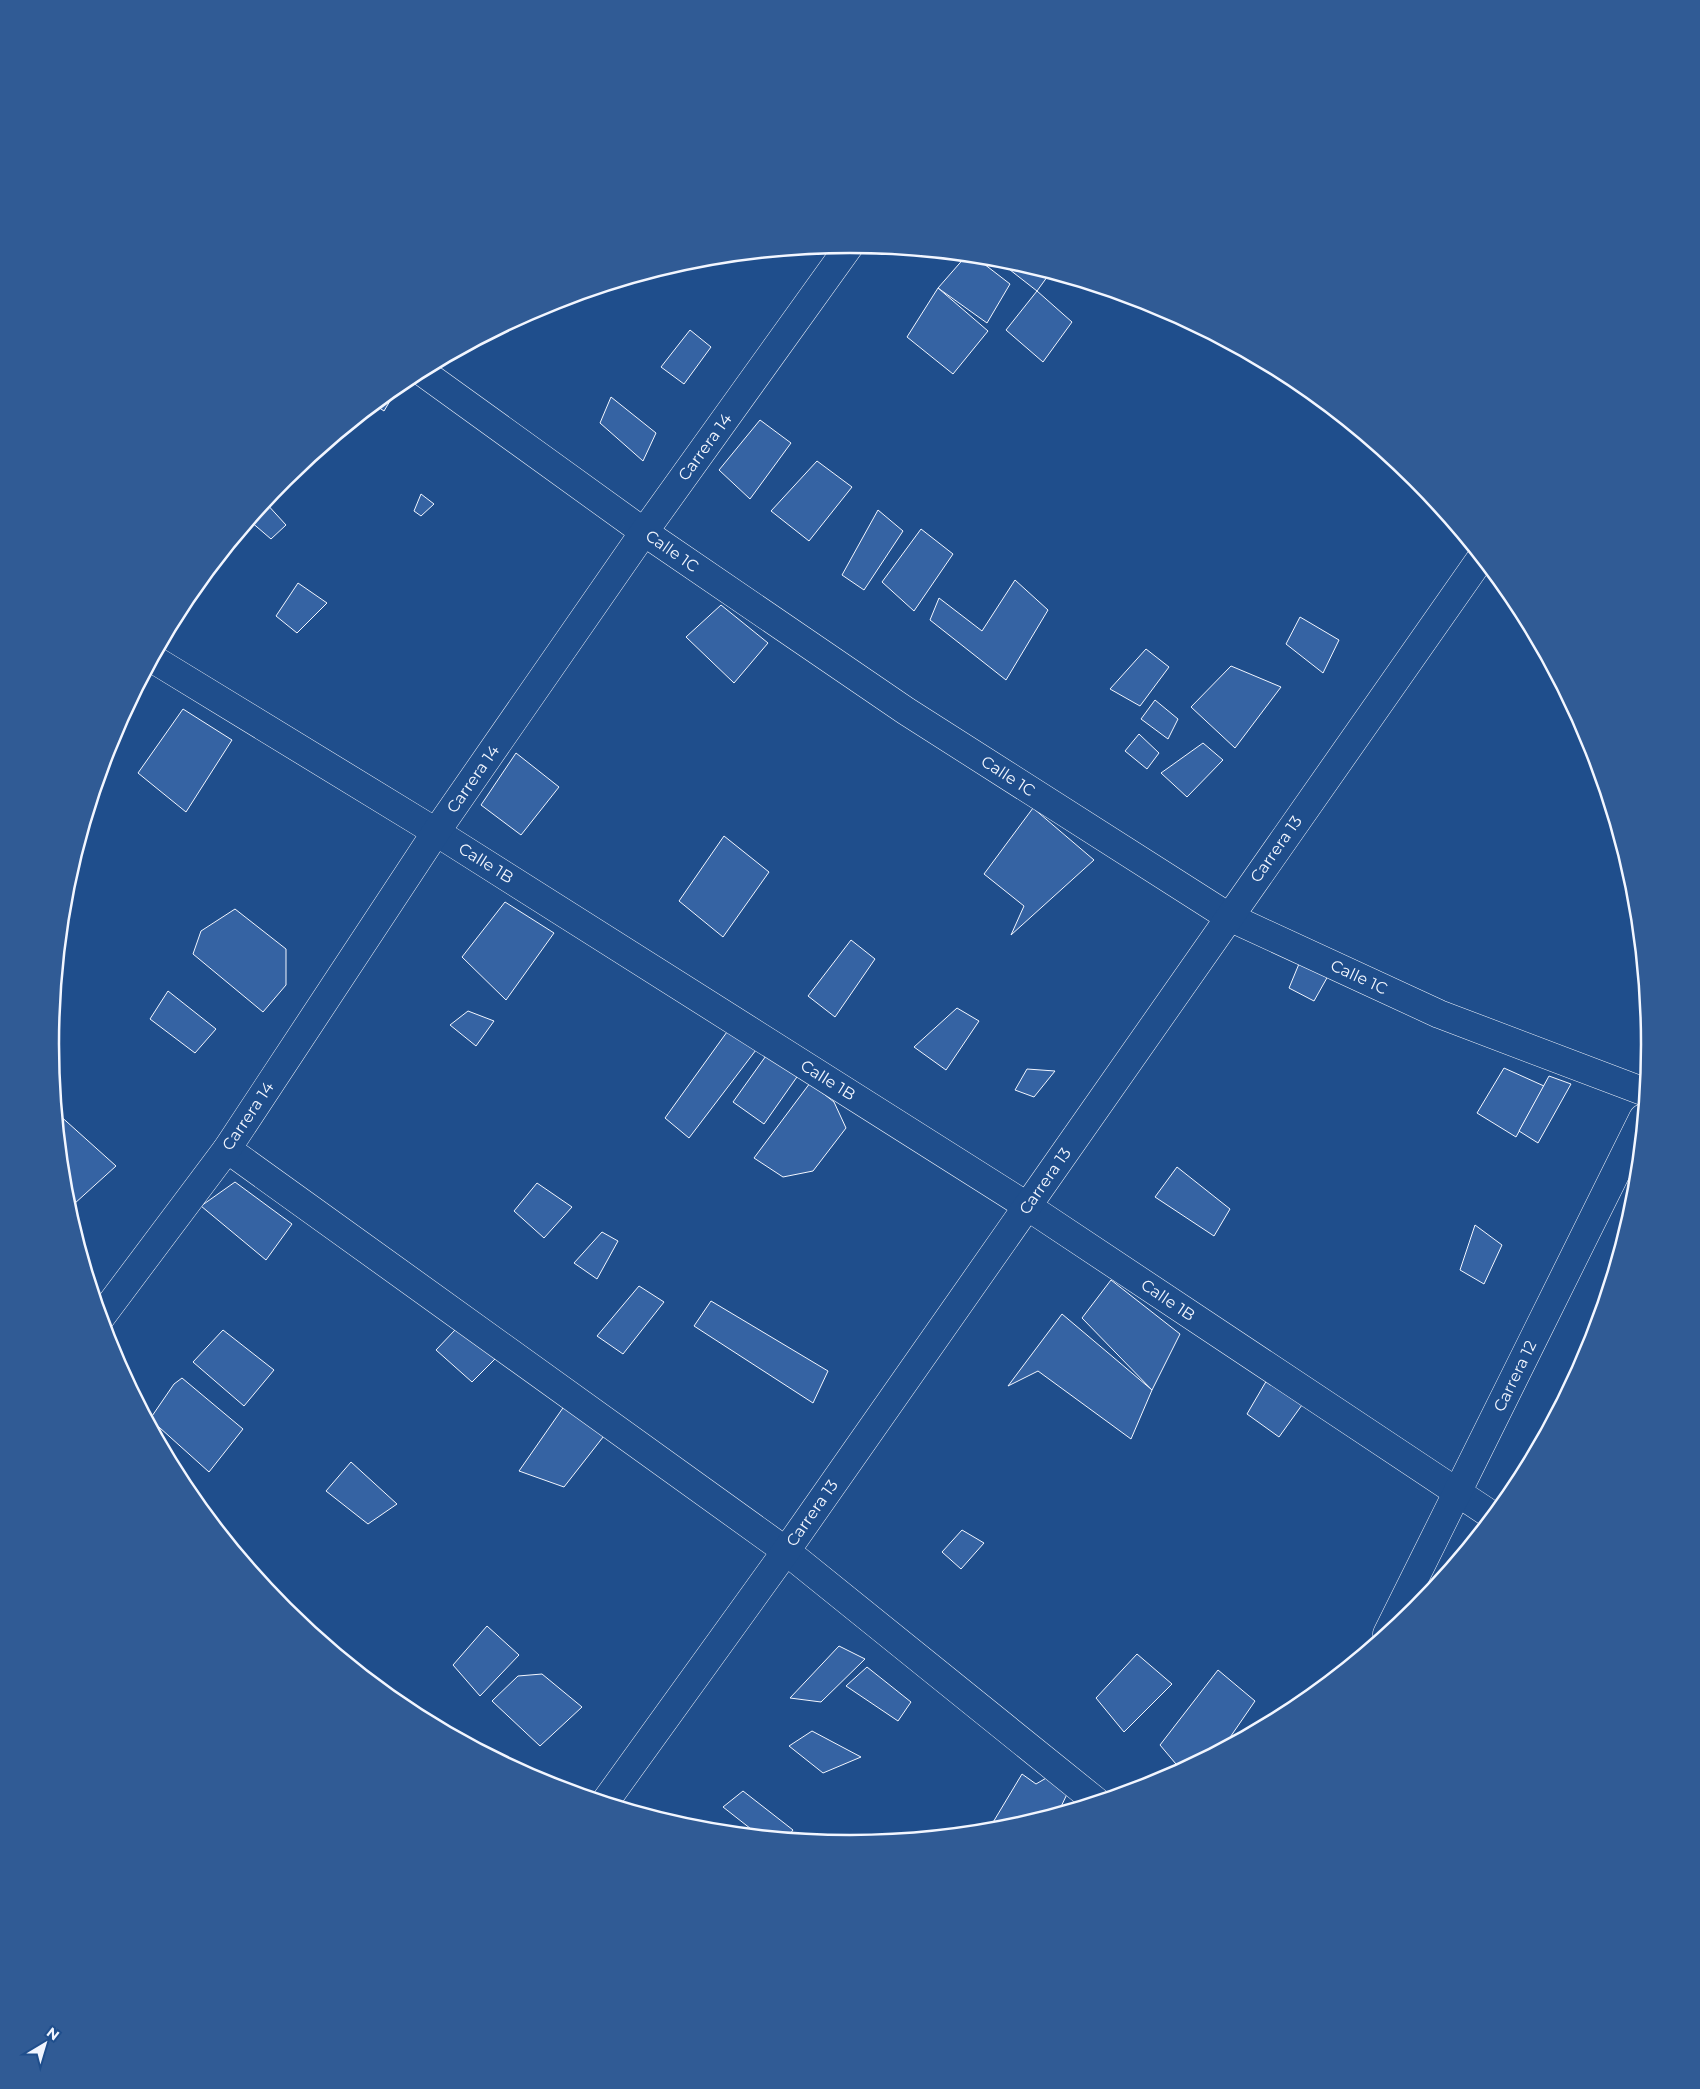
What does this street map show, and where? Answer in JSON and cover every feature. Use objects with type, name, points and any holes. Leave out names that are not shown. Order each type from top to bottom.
[{"type":"street","name":"Carrera 14","points":[[106,1312],[227,1149],[436,832],[644,532],[844,253]]},
{"type":"street","name":"Calle 1C","points":[[428,376],[644,532],[906,711],[1229,917],[1439,1014],[1640,1090]]},
{"type":"street","name":"Carrera 13","points":[[608,1798],[786,1551],[1478,563]]},
{"type":"street","name":"Calle 1B","points":[[158,662],[436,832],[1027,1206],[1488,1513]]},
{"type":"street","name":"Carrera 12","points":[[1396,1617],[1636,1133]]},
{"type":"street","points":[[227,1149],[786,1551],[1092,1798]]},
{"type":"building","points":[[961,261],[985,265],[1010,284],[987,323],[938,288]]},
{"type":"building","points":[[1009,269],[1046,278],[1037,291]]},
{"type":"building","points":[[938,288],[988,331],[953,374],[907,337]]},
{"type":"building","points":[[1037,291],[1072,322],[1043,362],[1006,330]]},
{"type":"building","points":[[690,330],[711,347],[684,384],[661,367]]},
{"type":"building","points":[[611,397],[656,433],[643,461],[600,423]]},
{"type":"building","points":[[390,402],[384,411],[380,408]]},
{"type":"building","points":[[760,420],[791,443],[750,499],[719,470]]},
{"type":"building","points":[[817,461],[852,487],[809,541],[771,511]]},
{"type":"building","points":[[421,494],[434,504],[421,516],[414,511]]},
{"type":"building","points":[[270,507],[286,525],[271,539],[254,524]]},
{"type":"building","points":[[878,510],[903,531],[864,590],[842,575]]},
{"type":"building","points":[[921,529],[953,554],[914,611],[882,582]]},
{"type":"building","points":[[1015,580],[1048,610],[1006,680],[930,620],[939,598],[982,631]]},
{"type":"building","points":[[298,583],[327,603],[297,633],[276,616]]},
{"type":"building","points":[[721,605],[768,643],[734,683],[686,637]]},
{"type":"building","points":[[1300,617],[1339,640],[1323,673],[1286,644]]},
{"type":"building","points":[[1146,649],[1169,667],[1140,706],[1110,689]]},
{"type":"building","points":[[1231,666],[1281,687],[1235,748],[1191,707]]},
{"type":"building","points":[[1155,700],[1178,719],[1168,739],[1141,719]]},
{"type":"building","points":[[183,709],[232,740],[186,812],[138,773]]},
{"type":"building","points":[[1139,734],[1159,753],[1147,769],[1125,751]]},
{"type":"building","points":[[1203,743],[1223,760],[1187,797],[1161,773]]},
{"type":"building","points":[[516,753],[559,787],[521,835],[481,805]]},
{"type":"building","points":[[1033,808],[1094,860],[1011,935],[1024,906],[984,874]]},
{"type":"building","points":[[724,836],[769,872],[723,937],[679,901]]},
{"type":"building","points":[[505,902],[554,933],[506,1000],[462,957]]},
{"type":"building","points":[[235,909],[286,949],[286,985],[263,1012],[193,954],[201,931]]},
{"type":"building","points":[[851,940],[875,959],[835,1017],[808,996]]},
{"type":"building","points":[[1301,959],[1328,976],[1314,1001],[1289,988]]},
{"type":"building","points":[[168,991],[216,1029],[195,1053],[150,1019]]},
{"type":"building","points":[[957,1008],[979,1021],[946,1070],[914,1047]]},
{"type":"building","points":[[468,1011],[494,1021],[476,1046],[450,1025]]},
{"type":"building","points":[[732,1025],[759,1046],[689,1138],[665,1118]]},
{"type":"building","points":[[768,1053],[799,1074],[764,1124],[733,1102]]},
{"type":"building","points":[[1504,1068],[1544,1086],[1516,1137],[1477,1113]]},
{"type":"building","points":[[1027,1069],[1055,1071],[1034,1097],[1015,1090]]},
{"type":"building","points":[[1549,1076],[1571,1084],[1538,1143],[1519,1131]]},
{"type":"building","points":[[810,1083],[834,1102],[846,1128],[813,1171],[783,1177],[754,1158]]},
{"type":"building","points":[[63,1118],[116,1166],[75,1203]]},
{"type":"building","points":[[1177,1167],[1230,1209],[1214,1236],[1155,1197]]},
{"type":"building","points":[[235,1182],[292,1224],[266,1260],[201,1206]]},
{"type":"building","points":[[537,1183],[572,1207],[544,1238],[514,1211]]},
{"type":"building","points":[[1475,1225],[1502,1245],[1484,1284],[1460,1270]]},
{"type":"building","points":[[602,1232],[618,1241],[597,1279],[574,1263]]},
{"type":"building","points":[[1111,1280],[1180,1334],[1152,1390],[1082,1318]]},
{"type":"building","points":[[639,1286],[664,1302],[623,1354],[597,1336]]},
{"type":"building","points":[[711,1301],[828,1371],[813,1403],[694,1326]]},
{"type":"building","points":[[1062,1314],[1152,1390],[1131,1439],[1038,1371],[1008,1386]]},
{"type":"building","points":[[223,1330],[274,1370],[244,1406],[193,1362]]},
{"type":"building","points":[[455,1330],[498,1356],[472,1382],[436,1350]]},
{"type":"building","points":[[1271,1373],[1307,1398],[1279,1437],[1247,1414]]},
{"type":"building","points":[[182,1378],[243,1429],[209,1472],[157,1425],[152,1416],[174,1384]]},
{"type":"building","points":[[565,1405],[607,1432],[564,1487],[519,1471]]},
{"type":"building","points":[[351,1462],[397,1504],[368,1524],[326,1491]]},
{"type":"building","points":[[962,1530],[984,1543],[961,1569],[942,1552]]},
{"type":"building","points":[[487,1626],[519,1655],[480,1696],[453,1665]]},
{"type":"building","points":[[839,1646],[865,1659],[821,1702],[790,1698]]},
{"type":"building","points":[[1137,1654],[1172,1684],[1124,1732],[1096,1698]]},
{"type":"building","points":[[867,1667],[911,1702],[898,1721],[846,1686]]},
{"type":"building","points":[[1218,1670],[1255,1701],[1229,1739],[1177,1765],[1160,1745]]},
{"type":"building","points":[[542,1674],[582,1707],[540,1746],[492,1701],[518,1676]]},
{"type":"building","points":[[812,1731],[861,1757],[823,1773],[789,1746]]},
{"type":"building","points":[[1022,1774],[1036,1784],[1048,1777],[1068,1792],[1061,1807],[993,1823]]},
{"type":"building","points":[[743,1791],[793,1830],[791,1833],[752,1829],[723,1807]]}]
